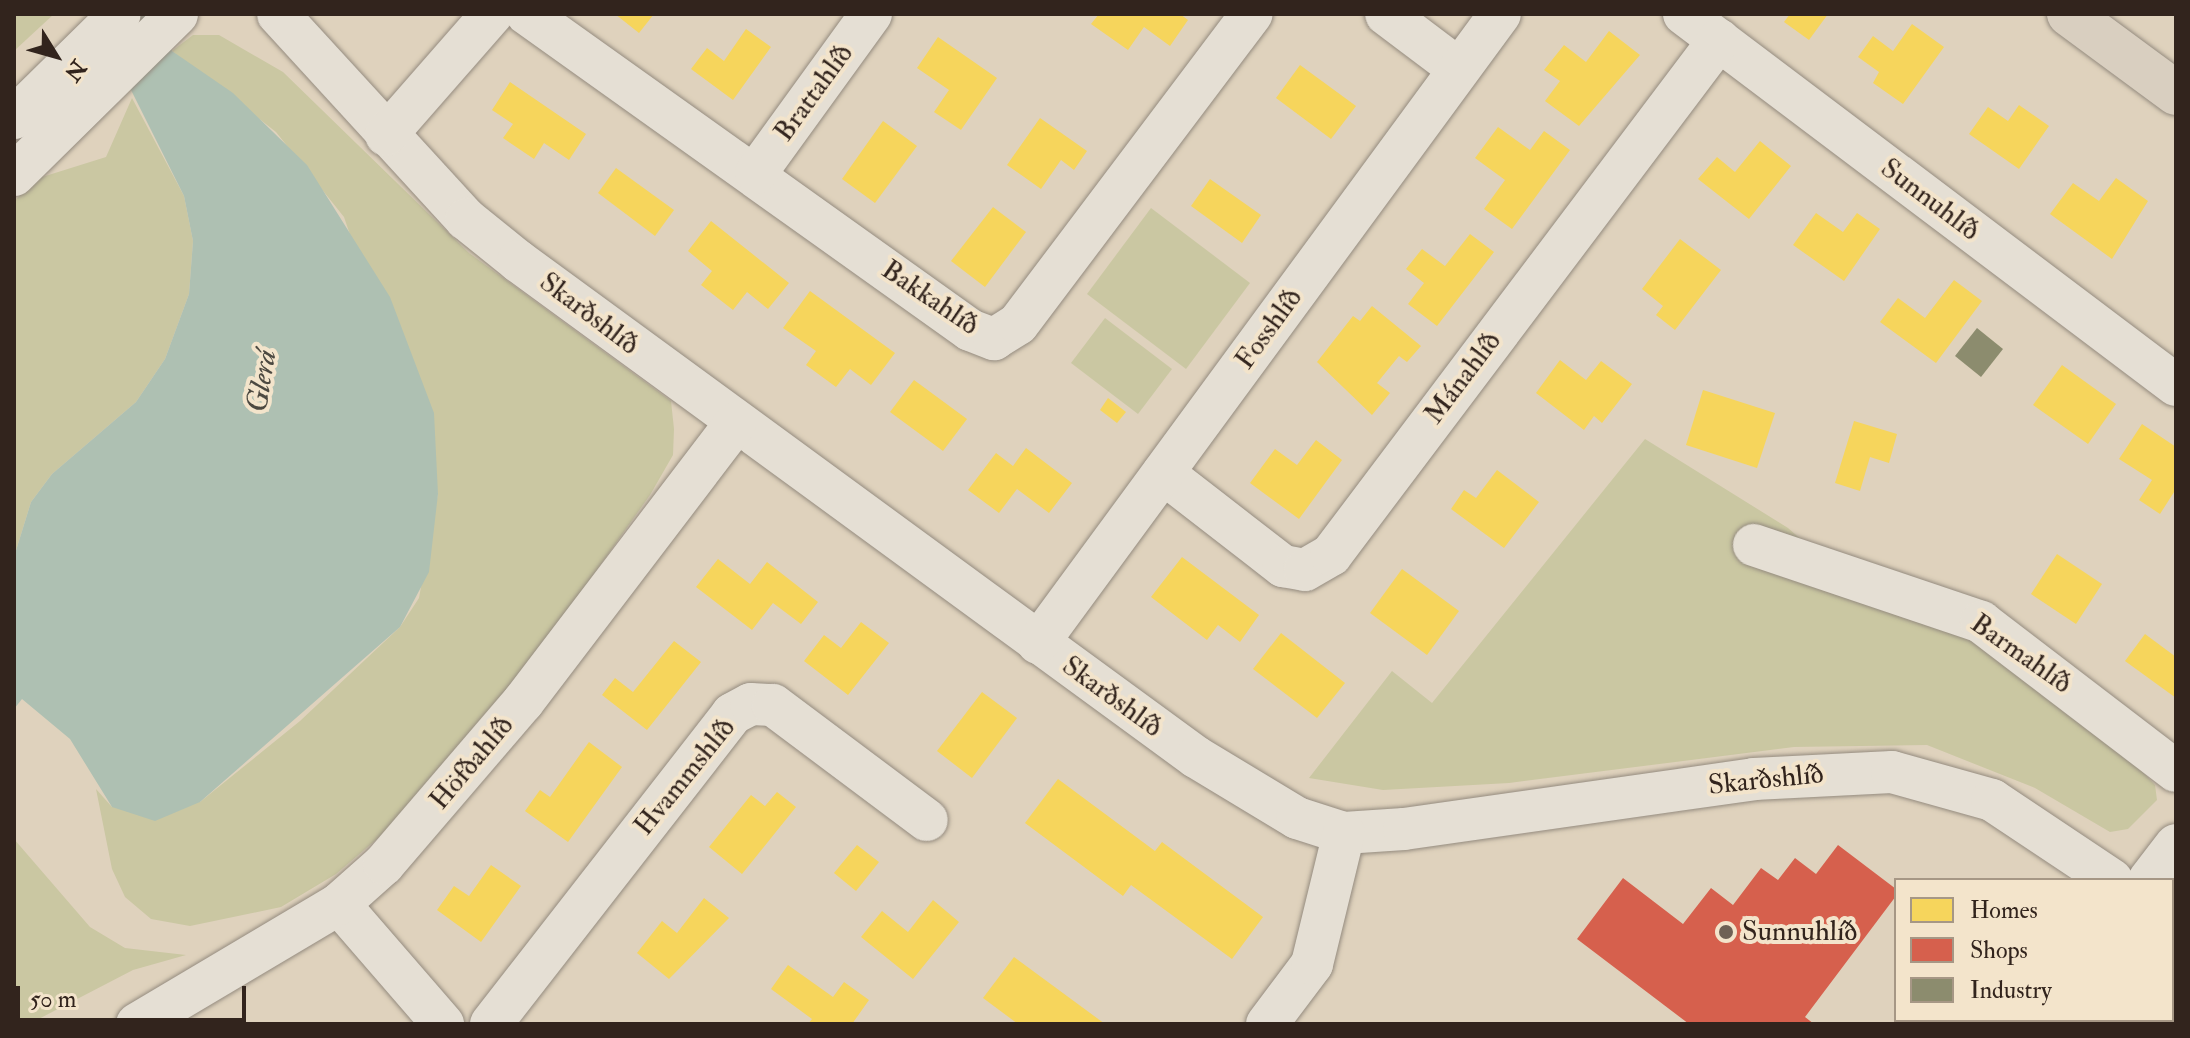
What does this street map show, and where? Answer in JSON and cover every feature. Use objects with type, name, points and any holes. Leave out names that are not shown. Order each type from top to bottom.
[{"type":"main road","points":[[2069,14],[2176,93]]},
{"type":"street","points":[[14,118],[120,14]]},
{"type":"street","points":[[386,135],[492,14]]},
{"type":"street","name":"Bakkahlíð","points":[[527,14],[756,173],[970,330],[994,339],[1018,324],[1252,14]]},
{"type":"street","name":"Brattahlíð","points":[[756,173],[871,14]]},
{"type":"street","points":[[1386,14],[1459,69]]},
{"type":"street","name":"Fosshlíð","points":[[1038,643],[1500,14]]},
{"type":"street","name":"Sunnuhlíð","points":[[1684,14],[2176,385]]},
{"type":"street","points":[[23,167],[175,17]]},
{"type":"street","name":"Skarðshlíð","points":[[270,18],[466,219],[735,424],[1038,643],[1247,789],[1344,833],[1754,779],[1892,772],[1992,800],[2109,878]]},
{"type":"street","name":"Mánahlíð","points":[[1163,473],[1283,566],[1305,570],[1331,555],[1719,40]]},
{"type":"street","name":"Höfðahlíð","points":[[137,1024],[339,904],[449,793],[735,424]]},
{"type":"street","name":"Barmahlíð","points":[[1754,545],[1981,622],[2176,771]]},
{"type":"street","name":"Hvammshlíð","points":[[491,1024],[732,714],[751,704],[773,705],[927,820]]},
{"type":"street","points":[[1267,1024],[1312,964],[1344,833]]},
{"type":"street","points":[[2151,878],[2176,845]]},
{"type":"street","points":[[339,904],[443,1024]]},
{"type":"shaded area","points":[[14,14],[54,14],[14,51]]},
{"type":"shaded area","points":[[193,35],[219,35],[283,72],[469,253],[671,401],[674,429],[673,455],[650,495],[509,694],[411,810],[336,874],[281,907],[190,926],[151,919],[125,897],[112,869],[96,789],[112,807],[200,802],[300,721],[400,627],[419,598],[438,494],[344,217],[276,132],[172,51]]},
{"type":"shaded area","points":[[132,98],[184,196],[193,241],[189,294],[165,359],[136,402],[52,474],[31,502],[14,557],[14,201],[39,178],[106,157]]},
{"type":"shaded area","points":[[1151,208],[1250,283],[1186,369],[1087,294]]},
{"type":"shaded area","points":[[1105,318],[1172,369],[1138,414],[1071,363]]},
{"type":"shaded area","points":[[1645,439],[1788,528],[1874,603],[1963,632],[2138,767],[2155,785],[2157,800],[2128,829],[2110,832],[2035,788],[1927,745],[1794,747],[1509,783],[1383,790],[1309,778],[1392,671],[1432,703]]},
{"type":"shaded area","points":[[14,839],[90,927],[125,948],[186,955],[133,970],[29,1024],[14,1024]]},
{"type":"water","name":"Glerá","points":[[93,14],[155,14],[172,51],[233,93],[307,165],[390,297],[434,413],[438,494],[429,572],[400,627],[200,802],[155,821],[112,807],[70,739],[22,699],[14,709],[14,557],[31,502],[52,474],[136,402],[165,359],[189,294],[193,241],[184,196]]},
{"type":"building: Homes","points":[[615,14],[654,14],[639,33]]},
{"type":"building: Homes","points":[[1099,14],[1180,14],[1188,20],[1170,46],[1144,27],[1128,50],[1091,24]]},
{"type":"building: Homes","points":[[1790,14],[1828,14],[1809,40],[1784,22]]},
{"type":"building: Homes","points":[[1912,24],[1944,47],[1903,104],[1873,83],[1879,72],[1858,57],[1873,36],[1893,51]]},
{"type":"building: Homes","points":[[746,29],[771,47],[733,100],[691,69],[707,48],[724,61]]},
{"type":"building: Homes","points":[[1609,31],[1640,55],[1579,126],[1545,101],[1560,81],[1544,70],[1564,45],[1586,62]]},
{"type":"building: Homes","points":[[938,37],[997,78],[961,130],[934,112],[949,90],[917,68]]},
{"type":"building: Homes","points":[[1300,65],[1356,106],[1331,139],[1276,98]]},
{"type":"building: Homes","points":[[510,82],[586,134],[569,160],[544,143],[534,159],[503,138],[513,124],[492,110]]},
{"type":"building: Homes","points":[[2019,105],[2049,126],[2019,169],[1969,134],[1988,107],[2008,121]]},
{"type":"building: Homes","points":[[1040,118],[1087,151],[1074,170],[1061,160],[1041,189],[1007,165]]},
{"type":"building: Homes","points":[[883,121],[917,146],[875,203],[842,179]]},
{"type":"building: Homes","points":[[1498,127],[1530,150],[1544,131],[1570,150],[1512,229],[1484,209],[1505,180],[1475,158]]},
{"type":"building: Homes","points":[[1760,141],[1791,166],[1749,219],[1698,179],[1717,157],[1735,172]]},
{"type":"building: Homes","points":[[616,168],[674,210],[655,236],[598,193]]},
{"type":"building: Homes","points":[[2116,178],[2148,201],[2112,259],[2050,214],[2073,183],[2099,201]]},
{"type":"building: Homes","points":[[1210,179],[1261,215],[1242,243],[1191,206]]},
{"type":"building: Homes","points":[[993,207],[1026,232],[985,287],[951,261]]},
{"type":"building: Homes","points":[[1816,213],[1843,232],[1857,213],[1880,229],[1844,281],[1793,245]]},
{"type":"building: Homes","points":[[711,221],[789,283],[768,309],[747,292],[733,310],[701,285],[712,271],[688,251]]},
{"type":"building: Homes","points":[[1470,234],[1494,252],[1437,326],[1408,304],[1424,283],[1406,269],[1422,249],[1445,266]]},
{"type":"building: Homes","points":[[1680,239],[1721,270],[1675,330],[1656,315],[1663,306],[1642,289]]},
{"type":"building: Homes","points":[[1954,280],[1982,301],[1936,363],[1880,322],[1898,298],[1925,318]]},
{"type":"building: Homes","points":[[810,291],[895,353],[871,385],[850,369],[836,387],[806,365],[816,351],[783,328]]},
{"type":"building: Homes","points":[[1372,306],[1421,346],[1407,362],[1399,356],[1377,383],[1390,393],[1372,415],[1317,362],[1353,316],[1360,321]]},
{"type":"building: Homes","points":[[1560,360],[1586,380],[1601,361],[1632,384],[1602,423],[1594,416],[1584,430],[1536,393]]},
{"type":"building: Homes","points":[[2062,365],[2116,404],[2088,444],[2033,405]]},
{"type":"building: Homes","points":[[914,380],[967,419],[943,451],[890,412]]},
{"type":"building: Homes","points":[[1703,390],[1775,413],[1757,468],[1686,445]]},
{"type":"building: Homes","points":[[1108,398],[1126,412],[1117,423],[1100,410]]},
{"type":"building: Homes","points":[[1854,421],[1897,434],[1889,463],[1870,457],[1860,491],[1835,483]]},
{"type":"building: Homes","points":[[2142,424],[2176,447],[2176,489],[2160,514],[2139,500],[2152,480],[2119,459]]},
{"type":"building: Homes","points":[[1316,440],[1342,460],[1299,519],[1250,483],[1275,449],[1297,465]]},
{"type":"building: Homes","points":[[1026,448],[1072,483],[1049,513],[1017,489],[999,513],[968,490],[996,453],[1013,466]]},
{"type":"building: Homes","points":[[1497,470],[1539,502],[1504,548],[1451,509],[1464,490],[1476,498]]},
{"type":"building: Homes","points":[[2057,554],[2102,584],[2076,624],[2031,594]]},
{"type":"building: Homes","points":[[1182,557],[1259,615],[1240,642],[1218,625],[1207,640],[1151,597]]},
{"type":"building: Homes","points":[[718,559],[750,584],[767,562],[818,602],[801,624],[773,603],[752,630],[696,587]]},
{"type":"building: Homes","points":[[1402,569],[1459,611],[1427,655],[1370,613]]},
{"type":"building: Homes","points":[[861,622],[889,643],[848,695],[804,661],[824,635],[841,648]]},
{"type":"building: Homes","points":[[1281,633],[1345,683],[1317,718],[1253,669]]},
{"type":"building: Homes","points":[[2145,634],[2176,657],[2176,698],[2125,661]]},
{"type":"building: Homes","points":[[674,641],[701,662],[647,730],[602,695],[615,678],[633,692]]},
{"type":"building: Homes","points":[[982,692],[1017,718],[972,778],[937,751]]},
{"type":"building: Homes","points":[[589,742],[622,767],[568,842],[525,811],[540,790],[550,797]]},
{"type":"building: Homes","points":[[1058,779],[1155,851],[1162,842],[1263,917],[1232,959],[1131,885],[1123,896],[1025,823]]},
{"type":"building: Homes","points":[[777,792],[796,807],[742,874],[709,847],[751,795],[765,806]]},
{"type":"building: Homes","points":[[857,845],[879,862],[856,891],[834,873]]},
{"type":"building: Homes","points":[[491,865],[521,886],[481,942],[437,910],[454,886],[469,896]]},
{"type":"building: Homes","points":[[704,898],[729,918],[669,979],[637,953],[662,921],[677,933]]},
{"type":"building: Homes","points":[[933,900],[959,922],[913,979],[861,937],[882,911],[908,932]]},
{"type":"building: Homes","points":[[1014,957],[1105,1024],[1018,1024],[983,998]]},
{"type":"building: Homes","points":[[788,965],[833,997],[844,982],[869,1000],[852,1024],[808,1024],[812,1019],[771,989]]},
{"type":"building: Shops","name":"Sunnuhlíð","points":[[1838,845],[1894,887],[1894,899],[1805,1017],[1814,1024],[1689,1024],[1577,939],[1623,878],[1683,924],[1711,888],[1733,905],[1761,868],[1778,880],[1795,858],[1816,874]]},
{"type":"building: Industry","points":[[1977,328],[2003,349],[1981,377],[1955,356]]},
{"type":"place","name":"Sunnuhlíð","points":[[1726,932]]}]
